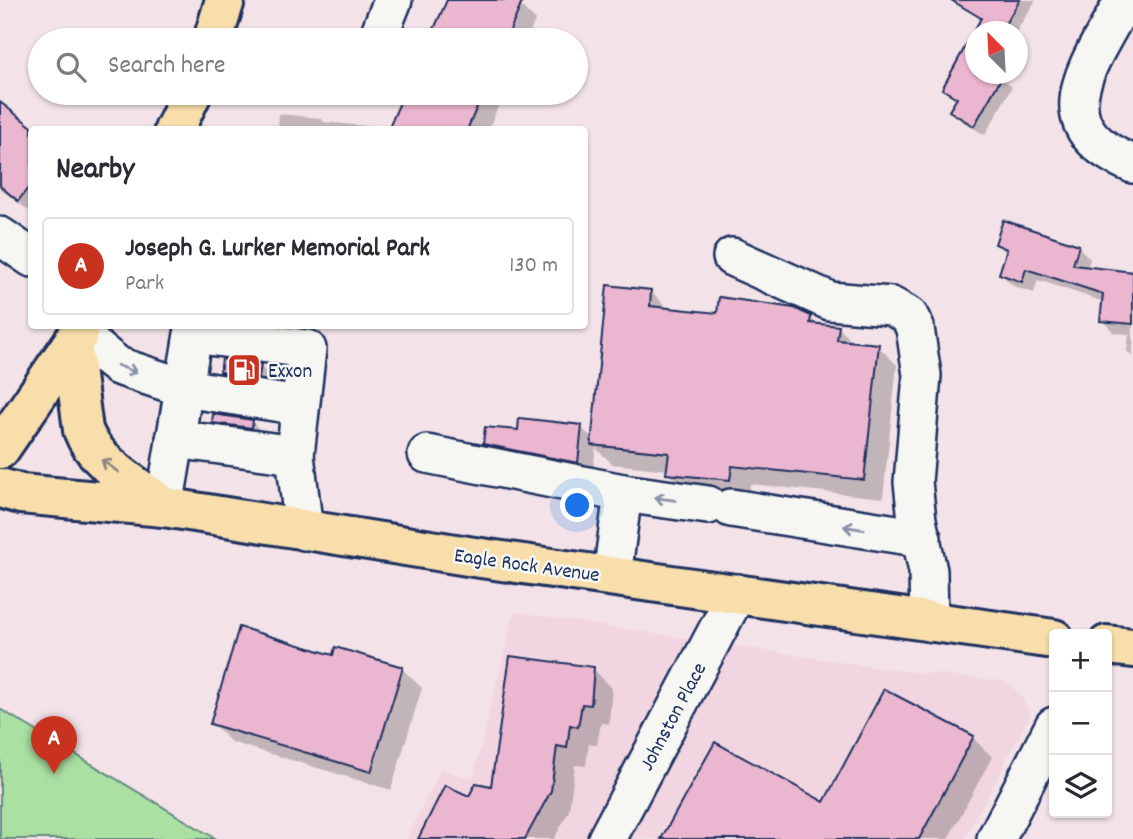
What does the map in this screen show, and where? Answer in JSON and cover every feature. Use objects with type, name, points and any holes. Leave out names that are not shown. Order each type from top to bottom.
[{"type":"main road","points":[[217,28],[225,0]]},
{"type":"main road","points":[[176,126],[186,105]]},
{"type":"main road","points":[[0,449],[77,335]]},
{"type":"main road","points":[[77,335],[83,430],[87,442],[101,459],[164,508]]},
{"type":"main road","name":"Eagle Rock Avenue","points":[[0,488],[21,495],[164,508],[304,531],[1049,638]]},
{"type":"main road","points":[[1112,646],[1133,648]]},
{"type":"street","points":[[382,28],[393,0]]},
{"type":"street","points":[[1124,0],[1080,84],[1077,104],[1082,124],[1094,140],[1110,154],[1133,164]]},
{"type":"street","points":[[0,236],[28,255]]},
{"type":"street","points":[[732,257],[831,301],[891,306],[909,316],[915,328],[922,375],[913,481],[928,570],[929,622]]},
{"type":"street","points":[[164,508],[191,330],[307,349],[295,455],[304,531]]},
{"type":"street","points":[[77,335],[118,366],[184,388],[300,405]]},
{"type":"street","points":[[175,439],[295,455]]},
{"type":"street","points":[[427,454],[623,492],[922,538]]},
{"type":"street","points":[[612,576],[623,492]]},
{"type":"street","name":"Johnston Place","points":[[607,839],[737,593]]},
{"type":"street","points":[[996,839],[1049,736]]},
{"type":"shaded area","points":[[514,612],[887,669],[1003,681],[1020,693],[1030,716],[965,839],[407,839],[441,769],[473,778]]},
{"type":"green space","points":[[0,709],[216,839],[0,839]]},
{"type":"building","points":[[447,0],[523,0],[511,28],[434,28]]},
{"type":"building","points":[[951,0],[1020,0],[1007,21],[979,21],[981,18]]},
{"type":"building","points":[[965,47],[965,84],[998,84],[974,126],[949,111],[957,98],[942,89]]},
{"type":"building","points":[[0,102],[31,126],[28,126],[28,188],[18,201],[0,186]]},
{"type":"building","points":[[399,105],[478,105],[469,126],[390,126]]},
{"type":"building","points":[[1003,220],[1079,245],[1073,265],[1133,272],[1133,324],[1100,321],[1103,294],[1026,269],[1022,282],[999,274],[1007,249],[995,244]]},
{"type":"building","points":[[607,285],[651,290],[650,306],[717,313],[719,297],[794,308],[811,316],[810,323],[839,326],[837,340],[879,344],[864,480],[732,466],[730,480],[666,474],[669,453],[591,445]]},
{"type":"building","points":[[222,359],[261,364],[259,378],[220,372]]},
{"type":"building","points":[[213,414],[253,420],[252,428],[212,423]]},
{"type":"building","points":[[519,418],[582,425],[578,463],[483,444],[485,427],[518,430]]},
{"type":"building","points":[[239,627],[333,655],[335,647],[403,667],[371,772],[210,724]]},
{"type":"building","points":[[510,656],[594,667],[591,705],[582,704],[578,727],[570,725],[567,748],[557,746],[551,791],[525,839],[418,839],[445,785],[469,796],[476,783],[491,786]]},
{"type":"building","points":[[884,689],[974,736],[919,839],[661,839],[715,742],[824,802]]},
{"type":"place","name":"Exxon","points":[[244,370]]},
{"type":"place","name":"Joseph G. Lurker Memorial Park","points":[[54,774]]}]
